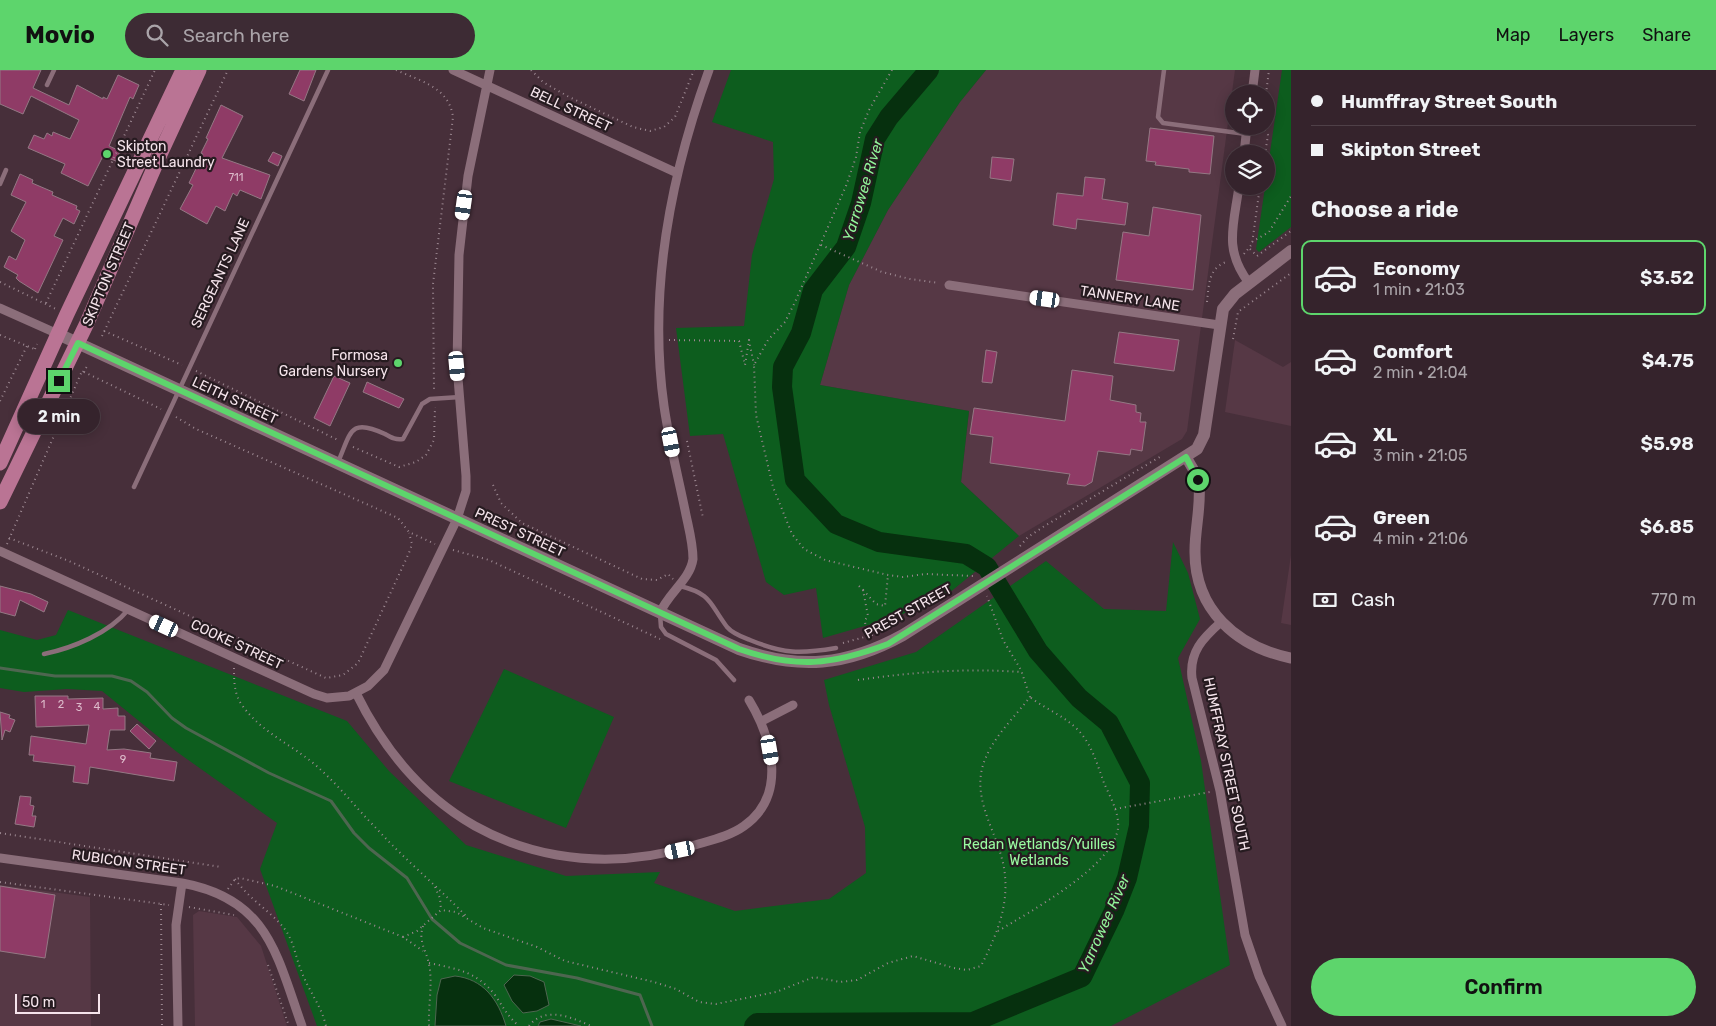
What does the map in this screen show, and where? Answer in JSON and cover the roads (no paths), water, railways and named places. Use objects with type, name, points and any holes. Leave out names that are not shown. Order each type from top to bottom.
[{"type":"highway","name":"SKIPTON STREET","points":[[0,463],[58,334],[183,70]]},
{"type":"highway","name":"SKIPTON STREET","points":[[0,502],[78,343],[199,70]]},
{"type":"main road","points":[[1186,457],[1200,446],[1204,435],[1219,325],[1226,305],[1249,283],[1291,251]]},
{"type":"main road","name":"LEITH STREET","points":[[58,334],[457,519]]},
{"type":"main road","name":"PREST STREET","points":[[457,519],[739,649],[765,658],[788,662],[817,663],[848,658],[888,644],[1006,571],[1103,507],[1186,457]]},
{"type":"street","name":"BELL STREET","points":[[453,70],[677,173]]},
{"type":"street","points":[[490,70],[468,176],[459,255],[456,311],[466,487],[457,519],[384,670],[373,682],[356,693],[369,718],[399,762],[420,785],[448,808],[486,832],[517,844],[556,855],[588,858],[631,858],[671,852],[724,836],[745,825],[764,803],[773,777],[770,750],[762,721],[749,700]]},
{"type":"street","points":[[660,612],[666,599],[690,569],[693,553],[664,406],[659,340],[659,300],[665,235],[677,173],[691,121],[709,70]]},
{"type":"street","points":[[1253,85],[1255,70]]},
{"type":"street","points":[[1238,195],[1232,242],[1234,259],[1249,283]]},
{"type":"street","name":"TANNERY LANE","points":[[949,285],[1219,325]]},
{"type":"street","name":"LEITH STREET","points":[[0,308],[58,334]]},
{"type":"street","points":[[1186,457],[1196,474],[1199,492],[1195,552],[1196,571],[1208,602],[1221,622],[1238,637],[1256,648],[1291,658]]},
{"type":"street","name":"COOKE STREET","points":[[0,550],[234,659],[314,694],[333,698],[356,693]]},
{"type":"street","name":"HUMFFRAY STREET SOUTH","points":[[1221,622],[1199,644],[1192,666],[1200,713],[1220,791],[1245,935],[1259,976],[1282,1026]]},
{"type":"street","points":[[762,721],[793,705]]},
{"type":"street","name":"RUBICON STREET","points":[[0,858],[182,883],[208,888],[224,895],[248,912],[265,934],[277,956],[302,1026]]},
{"type":"street","points":[[178,1026],[176,926],[182,883]]},
{"type":"lane","points":[[47,84],[54,70]]},
{"type":"lane","name":"SERGEANTS LANE","points":[[134,487],[328,70]]},
{"type":"lane","points":[[1164,70],[1158,117],[1163,123],[1225,128]]},
{"type":"lane","points":[[0,184],[6,170]]},
{"type":"lane","points":[[337,464],[352,431],[359,426],[369,426],[397,440],[404,439],[422,404],[434,399],[460,397]]},
{"type":"lane","points":[[679,585],[698,590],[706,596],[733,632],[770,649],[802,653],[836,648]]},
{"type":"lane","points":[[44,654],[76,644],[117,623],[129,609]]},
{"type":"lane","points":[[660,612],[661,627],[666,634],[716,660],[734,680]]},
{"type":"waterway","name":"Yarrowee River","points":[[754,1026],[757,1023],[973,1022],[1082,977],[1114,911],[1127,878],[1139,826],[1140,783],[1109,723],[1079,698],[1038,651],[987,567],[966,554],[879,542],[836,524],[795,480],[782,387],[783,367],[801,333],[813,290],[846,247],[861,203],[875,139],[889,117],[929,70]]},
{"type":"waterway","points":[[0,668],[55,676],[112,676],[131,681],[147,692],[172,718],[186,728],[269,773],[331,801],[354,833],[369,848],[407,878],[432,919],[460,943],[506,965],[577,978],[640,995],[652,1026]]},
{"type":"place","name":"Skipton Street Laundry","points":[[107,154]]},
{"type":"place","name":"Formosa Gardens Nursery","points":[[398,363]]},
{"type":"park label","name":"Redan Wetlands/Yuilles Wetlands","points":[[1039,852]]}]
